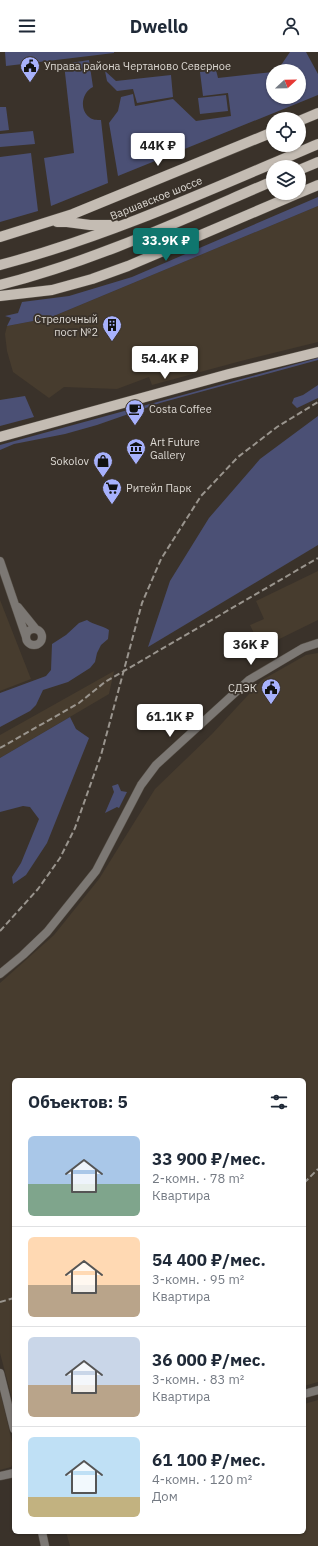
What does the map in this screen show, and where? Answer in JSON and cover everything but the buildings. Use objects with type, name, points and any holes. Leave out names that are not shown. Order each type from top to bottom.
[{"type":"main road","points":[[306,118],[318,113]]},
{"type":"main road","points":[[0,237],[51,222],[266,135]]},
{"type":"main road","name":"Варшавское шоссе","points":[[0,265],[26,258],[124,224],[318,144]]},
{"type":"main road","points":[[306,167],[318,162]]},
{"type":"main road","points":[[0,284],[30,277],[109,250],[266,184]]},
{"type":"main road","points":[[306,190],[318,185]]},
{"type":"main road","points":[[0,296],[52,290],[92,279],[128,266],[283,200]]},
{"type":"main road","points":[[51,222],[67,222],[90,225],[124,224]]},
{"type":"main road","points":[[0,437],[229,374],[318,352]]},
{"type":"street","points":[[0,560],[13,601],[28,642],[32,644],[40,643],[42,633],[35,628],[13,601]]},
{"type":"street","points":[[26,637],[30,630],[35,628]]},
{"type":"street","points":[[0,974],[23,956],[47,932],[96,872],[142,784],[156,765],[249,680],[303,648],[318,643]]},
{"type":"street","points":[[0,1373],[12,1421]]},
{"type":"street","points":[[306,1393],[318,1390]]},
{"type":"street","points":[[0,1476],[12,1473]]},
{"type":"street","points":[[42,1534],[45,1546]]},
{"type":"shaded area","points":[[5,52],[114,52],[114,53],[6,66]]},
{"type":"shaded area","points":[[290,52],[306,52],[318,74],[318,95],[306,100],[306,64],[282,64]]},
{"type":"shaded area","points":[[89,60],[93,87],[86,93],[83,105],[86,114],[90,118],[101,120],[108,183],[51,206],[44,158],[74,153],[64,64]]},
{"type":"shaded area","points":[[216,70],[218,78],[266,73],[266,104],[296,104],[276,112],[266,112],[266,116],[118,176],[109,123],[118,111],[121,97],[133,94],[135,106],[173,99],[196,121],[231,116],[228,93],[203,96],[200,72]]},
{"type":"shaded area","points":[[105,71],[116,81],[171,75],[173,97],[137,103],[133,89],[117,91],[107,81]]},
{"type":"shaded area","points":[[226,95],[228,111],[200,114],[198,98]]},
{"type":"shaded area","points":[[0,107],[6,107],[9,130],[0,131]]},
{"type":"shaded area","points":[[33,131],[35,144],[0,147],[0,134]]},
{"type":"shaded area","points":[[31,153],[38,211],[0,222],[0,157]]},
{"type":"shaded area","points":[[318,197],[318,206],[49,318],[7,326],[11,318],[5,316],[18,313],[22,302],[69,296],[132,277]]},
{"type":"shaded area","points":[[318,206],[318,342],[152,385],[149,377],[117,389],[64,387],[49,398],[13,372],[7,351],[5,334],[7,326],[49,318]]},
{"type":"shaded area","points":[[318,358],[318,360],[160,403],[97,425],[65,434],[14,444],[0,450],[0,445]]},
{"type":"shaded area","points":[[318,385],[318,398],[297,408],[292,403],[294,398],[303,395]]},
{"type":"shaded area","points":[[25,396],[34,417],[0,426],[0,400]]},
{"type":"shaded area","points":[[318,416],[318,545],[148,647],[170,581],[209,518],[260,459]]},
{"type":"shaded area","points":[[318,571],[318,620],[261,648],[250,625],[264,619],[256,601]]},
{"type":"shaded area","points":[[0,600],[31,679],[0,691]]},
{"type":"shaded area","points":[[87,620],[109,630],[108,639],[101,645],[95,662],[90,668],[68,682],[43,690],[36,705],[30,711],[0,727],[0,693],[46,676],[51,670],[52,644],[66,635],[79,623]]},
{"type":"shaded area","points":[[318,653],[318,1382],[306,1385],[306,1078],[12,1078],[12,1398],[0,1353],[0,983],[54,935],[99,879],[155,789],[212,734],[262,680],[306,655]]},
{"type":"shaded area","points":[[114,671],[109,694],[0,758],[0,735]]},
{"type":"shaded area","points":[[70,717],[76,729],[89,738],[47,843],[26,875],[13,884],[12,877],[21,863],[39,819],[30,807],[23,806],[0,812],[0,758]]},
{"type":"shaded area","points":[[118,784],[121,791],[127,792],[119,808],[117,807],[105,813],[114,792],[112,786]]},
{"type":"shaded area","points":[[0,1392],[12,1442],[12,1465],[11,1467],[0,1470]]},
{"type":"shaded area","points":[[318,1400],[318,1546],[70,1546],[67,1534],[306,1534],[306,1403]]},
{"type":"railway","points":[[0,931],[38,889],[60,858],[75,828],[101,755],[142,603],[161,559],[201,496],[238,457],[277,427],[318,402]]},
{"type":"railway","points":[[0,748],[79,703],[105,682],[318,558]]},
{"type":"railway","points":[[306,1181],[318,1169]]},
{"type":"railway","points":[[0,1302],[12,1299]]},
{"type":"place","name":"Управа района Чертаново Северное","points":[[30,83]]},
{"type":"place","name":"Стрелочный пост №2","points":[[112,342]]},
{"type":"place","name":"Costa Coffee","points":[[135,426]]},
{"type":"place","name":"Art Future Gallery","points":[[136,465]]},
{"type":"place","name":"Sokolov","points":[[103,478]]},
{"type":"place","name":"Ритейл Парк","points":[[112,505]]},
{"type":"place","name":"СДЭК","points":[[271,705]]}]
